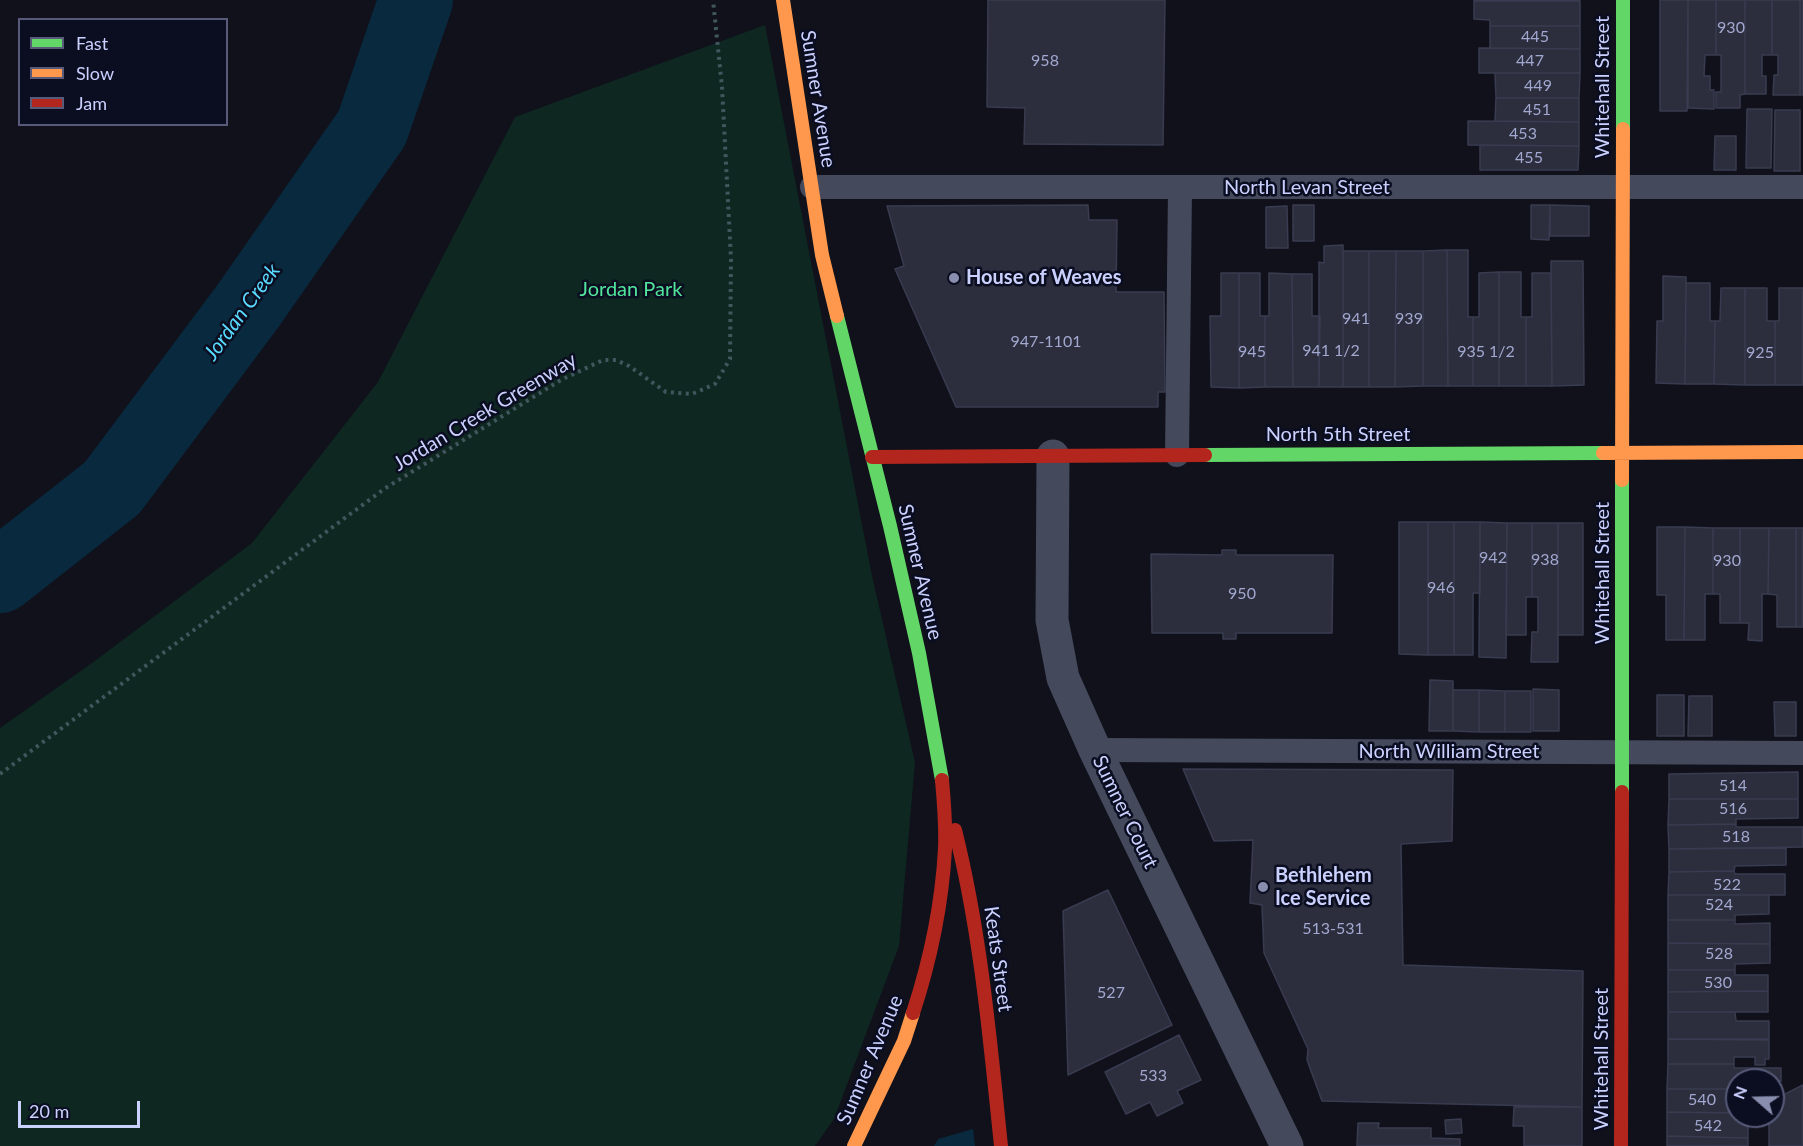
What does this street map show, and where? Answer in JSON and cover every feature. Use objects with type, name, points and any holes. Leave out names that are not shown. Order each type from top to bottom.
[{"type":"street","name":"Sumner Avenue","points":[[783,0],[822,255],[919,652],[942,781],[945,848],[938,909],[923,982],[904,1041],[854,1146]]},
{"type":"street","name":"Whitehall Street","points":[[1621,1146],[1623,0]]},
{"type":"street","name":"North 5th Street","points":[[872,457],[1803,452]]},
{"type":"street","name":"Sumner Court","points":[[1053,456],[1052,620],[1063,678],[1095,750],[1287,1146]]},
{"type":"street","name":"Keats Street","points":[[942,781],[962,856],[982,971],[1001,1146]]},
{"type":"lane","name":"North Levan Street","points":[[812,187],[1803,188]]},
{"type":"lane","points":[[1178,455],[1180,188]]},
{"type":"lane","name":"North William Street","points":[[1095,750],[1803,753]]},
{"type":"path","name":"Jordan Creek Greenway","points":[[0,774],[384,489],[561,380],[603,360],[616,360],[629,366],[666,393],[692,394],[715,384],[730,359],[731,259],[722,87],[713,0]]},
{"type":"green space","name":"Jordan Park","points":[[765,25],[872,576],[915,762],[899,946],[834,1119],[815,1146],[0,1146],[0,728],[92,663],[252,543],[378,382],[515,117]]},
{"type":"water","points":[[973,1129],[975,1146],[934,1146],[938,1139]]},
{"type":"building","points":[[988,0],[1165,0],[1163,145],[1024,144],[1025,108],[987,107]]},
{"type":"building","points":[[1474,0],[1580,0],[1474,1]]},
{"type":"building","points":[[1660,0],[1688,0],[1687,111],[1660,111]]},
{"type":"building","points":[[1688,0],[1716,0],[1716,55],[1705,55],[1704,76],[1710,76],[1710,90],[1714,90],[1714,109],[1688,108]]},
{"type":"building","points":[[1716,0],[1745,0],[1745,94],[1740,95],[1740,108],[1716,108],[1716,92],[1721,92],[1721,55],[1716,55]]},
{"type":"building","points":[[1745,0],[1772,0],[1772,55],[1762,55],[1762,76],[1766,76],[1766,94],[1745,94]]},
{"type":"building","points":[[1772,0],[1800,0],[1800,95],[1773,95],[1774,75],[1778,75],[1778,55],[1772,55]]},
{"type":"building","points":[[1800,0],[1803,0],[1803,95],[1800,95]]},
{"type":"building","points":[[1474,1],[1580,1],[1580,26],[1490,26],[1490,20],[1474,19]]},
{"type":"building","points":[[1490,26],[1580,26],[1580,49],[1490,48]]},
{"type":"building","points":[[1479,48],[1580,49],[1580,73],[1479,73]]},
{"type":"building","points":[[1495,73],[1580,73],[1579,98],[1496,98]]},
{"type":"building","points":[[1496,98],[1579,98],[1579,122],[1495,121]]},
{"type":"building","points":[[1747,109],[1772,109],[1771,168],[1746,168]]},
{"type":"building","points":[[1775,110],[1800,110],[1800,171],[1774,171]]},
{"type":"building","points":[[1468,121],[1579,122],[1579,146],[1468,145]]},
{"type":"building","points":[[1715,136],[1736,136],[1736,170],[1714,170]]},
{"type":"building","points":[[1480,145],[1579,146],[1578,170],[1480,170]]},
{"type":"building","points":[[1088,205],[1089,220],[1117,220],[1116,292],[1164,292],[1165,392],[1158,392],[1158,407],[956,407],[895,269],[904,266],[887,206]]},
{"type":"building","points":[[1293,205],[1314,205],[1314,241],[1293,241]]},
{"type":"building","points":[[1531,205],[1550,205],[1549,240],[1531,239]]},
{"type":"building","points":[[1550,205],[1589,206],[1589,236],[1550,236]]},
{"type":"building","points":[[1287,206],[1288,248],[1266,248],[1266,207]]},
{"type":"building","points":[[1343,245],[1343,387],[1319,387],[1319,262],[1324,263],[1324,246]]},
{"type":"building","points":[[1447,250],[1468,250],[1468,317],[1473,317],[1473,386],[1448,386]]},
{"type":"building","points":[[1447,250],[1448,386],[1423,386],[1423,251]]},
{"type":"building","points":[[1343,251],[1369,251],[1369,387],[1343,387]]},
{"type":"building","points":[[1369,251],[1396,251],[1395,387],[1369,387]]},
{"type":"building","points":[[1396,251],[1423,251],[1423,386],[1395,387]]},
{"type":"building","points":[[1551,261],[1583,261],[1584,385],[1552,386]]},
{"type":"building","points":[[1499,272],[1499,386],[1473,386],[1473,317],[1479,317],[1479,273]]},
{"type":"building","points":[[1499,272],[1521,272],[1521,317],[1526,317],[1526,386],[1499,386]]},
{"type":"building","points":[[1221,273],[1239,273],[1239,388],[1211,387],[1210,316],[1221,316]]},
{"type":"building","points":[[1239,273],[1260,273],[1260,316],[1265,316],[1265,387],[1239,388]]},
{"type":"building","points":[[1269,273],[1292,274],[1293,387],[1265,387],[1265,316],[1269,316]]},
{"type":"building","points":[[1532,273],[1551,273],[1552,386],[1526,386],[1526,317],[1532,317]]},
{"type":"building","points":[[1292,274],[1312,274],[1312,316],[1320,316],[1319,387],[1293,387]]},
{"type":"building","points":[[1663,276],[1686,277],[1685,384],[1656,383],[1657,321],[1663,321]]},
{"type":"building","points":[[1686,283],[1710,283],[1710,321],[1715,321],[1714,384],[1685,384]]},
{"type":"building","points":[[1721,288],[1745,288],[1745,385],[1714,384],[1715,321],[1720,321]]},
{"type":"building","points":[[1745,288],[1767,288],[1767,321],[1775,321],[1775,385],[1745,385]]},
{"type":"building","points":[[1779,288],[1803,288],[1803,385],[1775,385],[1775,321],[1779,321]]},
{"type":"building","points":[[1399,522],[1428,522],[1428,655],[1399,654]]},
{"type":"building","points":[[1428,522],[1454,522],[1454,655],[1428,655]]},
{"type":"building","points":[[1454,522],[1480,522],[1480,593],[1473,593],[1473,655],[1454,655]]},
{"type":"building","points":[[1480,522],[1507,523],[1506,658],[1479,657]]},
{"type":"building","points":[[1507,523],[1532,523],[1532,597],[1526,597],[1526,635],[1506,635]]},
{"type":"building","points":[[1532,523],[1558,523],[1558,662],[1531,662],[1532,632],[1538,632],[1538,597],[1532,597]]},
{"type":"building","points":[[1558,523],[1583,523],[1583,635],[1558,635]]},
{"type":"building","points":[[1657,527],[1685,527],[1684,640],[1666,640],[1666,595],[1657,595]]},
{"type":"building","points":[[1685,527],[1713,528],[1713,594],[1705,594],[1705,640],[1684,640]]},
{"type":"building","points":[[1713,528],[1740,528],[1740,623],[1720,623],[1720,594],[1713,594]]},
{"type":"building","points":[[1740,528],[1769,528],[1768,594],[1762,594],[1762,641],[1748,640],[1749,623],[1740,623]]},
{"type":"building","points":[[1769,528],[1796,528],[1796,627],[1777,627],[1777,595],[1768,594]]},
{"type":"building","points":[[1796,528],[1803,528],[1803,627],[1796,627]]},
{"type":"building","points":[[1222,550],[1236,550],[1236,555],[1333,555],[1332,633],[1236,633],[1236,639],[1223,639],[1223,633],[1152,633],[1151,554],[1222,555]]},
{"type":"building","points":[[1430,680],[1453,681],[1453,731],[1429,731]]},
{"type":"building","points":[[1533,689],[1559,690],[1559,731],[1533,731]]},
{"type":"building","points":[[1453,690],[1479,690],[1479,732],[1453,731]]},
{"type":"building","points":[[1479,690],[1505,691],[1505,732],[1479,732]]},
{"type":"building","points":[[1505,691],[1531,691],[1531,732],[1505,732]]},
{"type":"building","points":[[1657,695],[1684,695],[1684,736],[1657,736]]},
{"type":"building","points":[[1689,696],[1712,696],[1712,736],[1688,736]]},
{"type":"building","points":[[1774,702],[1796,702],[1796,736],[1775,736]]},
{"type":"building","points":[[1183,769],[1453,770],[1452,841],[1401,844],[1403,965],[1583,971],[1582,1107],[1322,1101],[1307,1060],[1308,1049],[1264,953],[1262,905],[1250,903],[1253,840],[1214,841]]},
{"type":"building","points":[[1798,772],[1798,799],[1669,799],[1669,774]]},
{"type":"building","points":[[1669,799],[1798,799],[1798,818],[1736,819],[1736,824],[1668,825]]},
{"type":"building","points":[[1736,824],[1736,827],[1803,827],[1803,847],[1669,849],[1668,825]]},
{"type":"building","points":[[1786,848],[1786,865],[1735,866],[1734,871],[1669,872],[1669,849]]},
{"type":"building","points":[[1734,871],[1735,874],[1785,874],[1785,895],[1668,895],[1669,872]]},
{"type":"building","points":[[1108,890],[1172,1025],[1068,1075],[1063,911]]},
{"type":"building","points":[[1668,895],[1769,895],[1769,914],[1735,915],[1735,920],[1668,920]]},
{"type":"building","points":[[1668,920],[1735,920],[1735,924],[1770,923],[1770,944],[1668,943]]},
{"type":"building","points":[[1668,943],[1770,944],[1770,963],[1735,964],[1735,970],[1668,970]]},
{"type":"building","points":[[1668,970],[1735,970],[1735,975],[1768,975],[1768,991],[1668,992]]},
{"type":"building","points":[[1768,991],[1768,1012],[1668,1012],[1668,992]]},
{"type":"building","points":[[1668,1012],[1735,1012],[1736,1021],[1769,1021],[1769,1039],[1668,1039]]},
{"type":"building","points":[[1179,1035],[1201,1080],[1177,1091],[1183,1103],[1157,1116],[1150,1102],[1126,1114],[1105,1072]]},
{"type":"building","points":[[1668,1039],[1769,1040],[1769,1059],[1765,1059],[1765,1065],[1755,1065],[1755,1057],[1734,1057],[1734,1064],[1668,1064]]},
{"type":"building","points":[[1668,1064],[1734,1064],[1734,1068],[1725,1068],[1725,1089],[1667,1089]]},
{"type":"building","points":[[1803,1085],[1803,1146],[1769,1146],[1769,1128],[1785,1128],[1785,1094]]},
{"type":"building","points":[[1667,1089],[1725,1089],[1725,1113],[1667,1112]]},
{"type":"building","points":[[1514,1107],[1582,1107],[1582,1146],[1524,1146],[1524,1126],[1513,1126]]},
{"type":"building","points":[[1667,1112],[1725,1113],[1725,1128],[1748,1128],[1748,1138],[1667,1136]]},
{"type":"building","points":[[1461,1119],[1462,1133],[1446,1134],[1445,1120]]},
{"type":"building","points":[[1358,1123],[1379,1123],[1378,1128],[1431,1128],[1431,1138],[1460,1139],[1460,1146],[1357,1146]]},
{"type":"building","points":[[1667,1136],[1748,1138],[1748,1146],[1667,1146]]},
{"type":"waterway","name":"Jordan Creek","points":[[0,576],[112,488],[248,306],[372,128],[416,0]]},
{"type":"traffic: fast","points":[[1623,0],[1623,129]]},
{"type":"traffic: fast","points":[[837,316],[890,526],[919,653],[942,780]]},
{"type":"traffic: fast","points":[[1205,455],[1603,453]]},
{"type":"traffic: fast","points":[[1622,480],[1622,792]]},
{"type":"traffic: slow","points":[[783,0],[822,255],[837,316]]},
{"type":"traffic: slow","points":[[1622,480],[1623,129]]},
{"type":"traffic: slow","points":[[1603,453],[1803,452]]},
{"type":"traffic: slow","points":[[854,1146],[904,1041],[913,1013]]},
{"type":"traffic: jam","points":[[872,457],[1205,455]]},
{"type":"traffic: jam","points":[[913,1013],[930,953],[941,891],[945,841],[942,780]]},
{"type":"traffic: jam","points":[[1621,1146],[1622,792]]},
{"type":"traffic: jam","points":[[955,830],[978,948],[1001,1146]]},
{"type":"place","name":"House of Weaves","points":[[954,278]]},
{"type":"place","name":"Bethlehem Ice Service","points":[[1263,887]]}]
